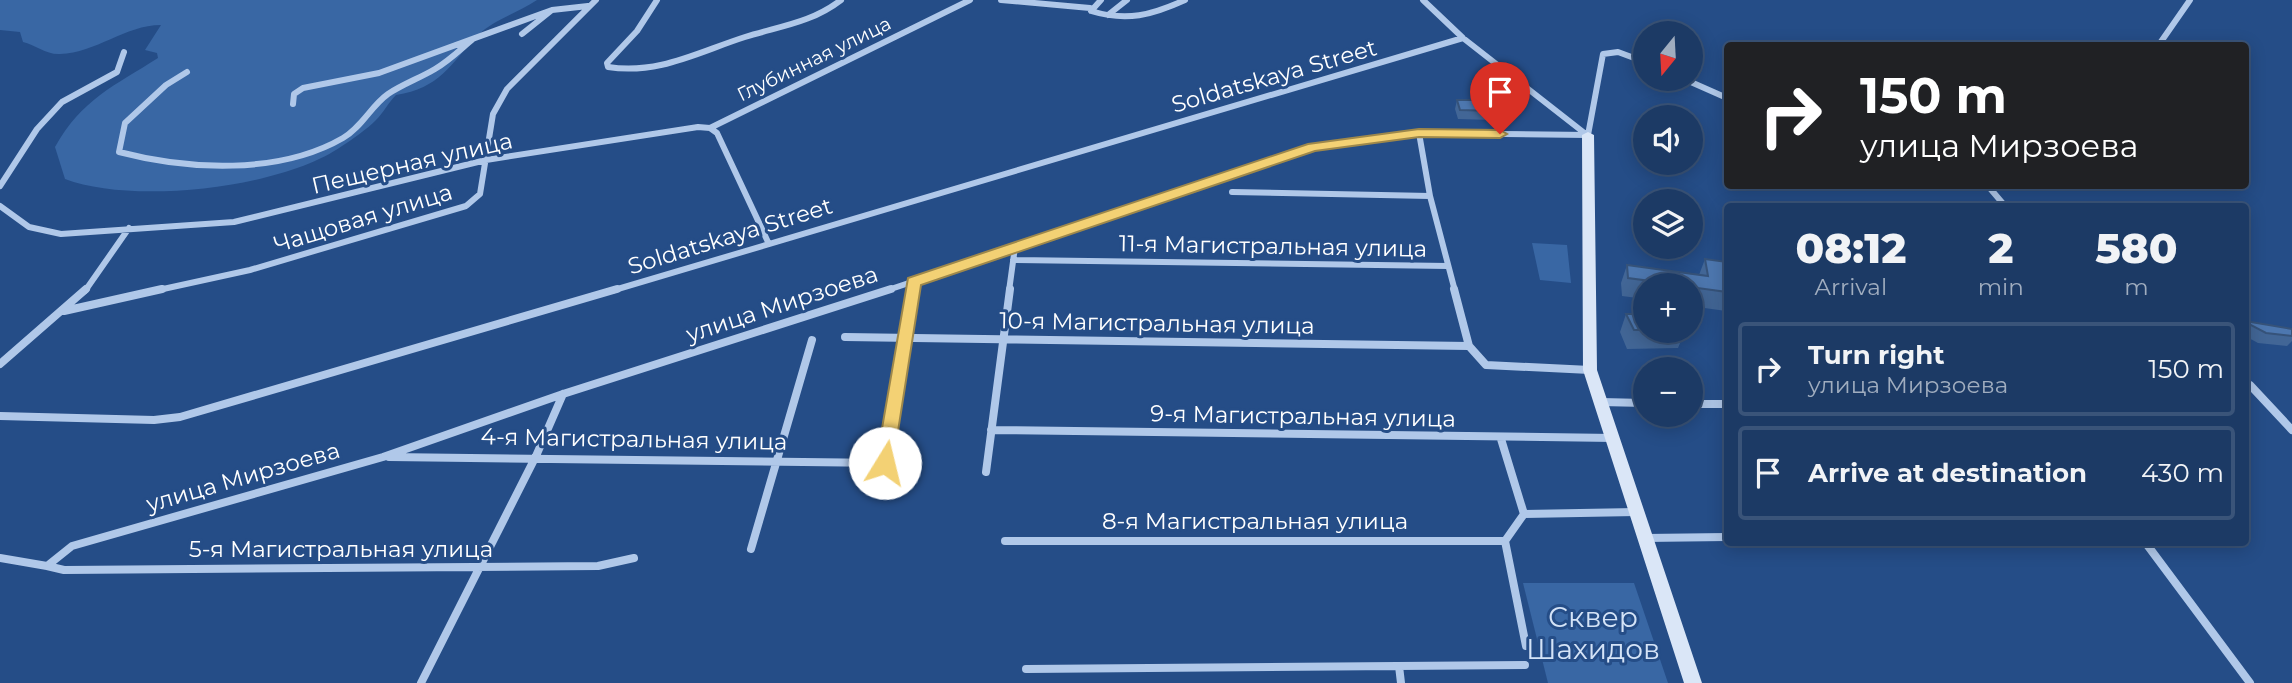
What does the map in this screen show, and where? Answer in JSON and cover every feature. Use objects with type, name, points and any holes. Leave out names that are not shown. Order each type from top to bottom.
[{"type":"street","name":"Чащовая улица","points":[[64,311],[250,271],[466,206],[480,194],[493,114],[507,89],[596,0]]},
{"type":"street","points":[[657,0],[637,31],[607,63],[608,67],[626,69],[690,60],[742,38],[807,24],[842,0]]},
{"type":"street","name":"Глубинная улица","points":[[710,128],[970,0]]},
{"type":"street","points":[[1001,0],[1090,8],[1108,15],[1142,19],[1185,0]]},
{"type":"street","points":[[1090,8],[1101,0]]},
{"type":"street","points":[[1108,15],[1126,0]]},
{"type":"street","points":[[1423,0],[1463,38],[1588,135]]},
{"type":"street","points":[[2161,42],[2190,0]]},
{"type":"street","points":[[293,104],[294,94],[303,89],[379,73],[552,10],[589,6]]},
{"type":"street","points":[[522,34],[552,10]]},
{"type":"street","name":"Soldatskaya Street","points":[[0,416],[154,420],[180,417],[428,347],[768,242],[1463,38]]},
{"type":"street","points":[[187,72],[166,85],[125,123],[120,152],[148,161],[231,164],[273,161],[314,151],[343,138],[387,94],[438,67],[473,39]]},
{"type":"street","points":[[0,186],[45,120],[62,102],[117,72],[124,52]]},
{"type":"street","points":[[1633,57],[1619,52],[1603,54],[1588,135],[1590,370],[1693,683]]},
{"type":"street","points":[[1703,87],[1724,96]]},
{"type":"street","name":"Пещерная улица","points":[[0,206],[29,227],[61,234],[234,222],[486,160],[698,127],[710,128]]},
{"type":"street","points":[[710,128],[716,133],[768,242]]},
{"type":"street","points":[[1419,133],[1430,196],[1469,346],[1486,365],[1590,370]]},
{"type":"street","name":"улица Мирзоева","points":[[47,566],[80,543],[383,457],[563,394],[914,282],[1313,147],[1419,133],[1588,135]]},
{"type":"street","points":[[1991,189],[2002,203]]},
{"type":"street","points":[[1232,192],[1430,196]]},
{"type":"street","points":[[0,363],[82,295],[129,228]]},
{"type":"street","points":[[986,472],[1015,247]]},
{"type":"street","name":"11-я Магистральная улица","points":[[1013,260],[1448,266]]},
{"type":"street","points":[[905,338],[914,282]]},
{"type":"street","name":"10-я Магистральная улица","points":[[845,337],[1469,346]]},
{"type":"street","name":"4-я Магистральная улица","points":[[383,457],[536,456],[885,463],[905,338]]},
{"type":"street","points":[[751,549],[812,340]]},
{"type":"street","points":[[2249,384],[2292,430]]},
{"type":"street","points":[[421,683],[481,568],[563,394]]},
{"type":"street","points":[[1601,402],[1633,403]]},
{"type":"street","points":[[1703,404],[1724,404]]},
{"type":"street","name":"9-я Магистральная улица","points":[[991,430],[1502,439],[1614,438]]},
{"type":"street","points":[[1502,439],[1524,514]]},
{"type":"street","points":[[1524,514],[1636,512]]},
{"type":"street","points":[[1524,514],[1505,541],[1526,646]]},
{"type":"street","points":[[1645,538],[1724,537]]},
{"type":"street","name":"8-я Магистральная улица","points":[[1006,541],[1505,541]]},
{"type":"street","points":[[2148,546],[2250,683]]},
{"type":"street","points":[[0,558],[47,566]]},
{"type":"street","name":"5-я Магистральная улица","points":[[47,566],[64,570],[481,568],[598,566],[635,558]]},
{"type":"street","points":[[1026,669],[1525,665]]},
{"type":"street","points":[[1399,666],[1401,683]]},
{"type":"green space","points":[[0,0],[537,0],[484,30],[443,74],[423,87],[396,95],[368,127],[316,161],[246,182],[207,188],[129,191],[94,187],[65,179],[55,147],[88,105],[158,58],[157,53],[145,50],[161,25],[135,29],[86,49],[55,54],[23,42],[20,32],[0,30]]},
{"type":"green space","points":[[1532,243],[1567,245],[1571,283],[1540,280]]},
{"type":"green space","name":"Сквер Шахидов","points":[[1523,583],[1634,583],[1668,683],[1548,683]]},
{"type":"building","points":[[1457,100],[1491,100],[1494,111],[1460,110]]},
{"type":"building","points":[[1705,259],[1724,262],[1724,292],[1703,289],[1703,275],[1708,276]]},
{"type":"building","points":[[1627,265],[1686,273],[1633,273],[1633,279],[1628,278]]},
{"type":"building","points":[[1626,314],[1633,314],[1633,328]]},
{"type":"building","points":[[2249,322],[2292,329],[2292,336],[2266,333]]},
{"type":"route","points":[[885,463],[914,282],[1313,147],[1419,133],[1500,134]]}]
